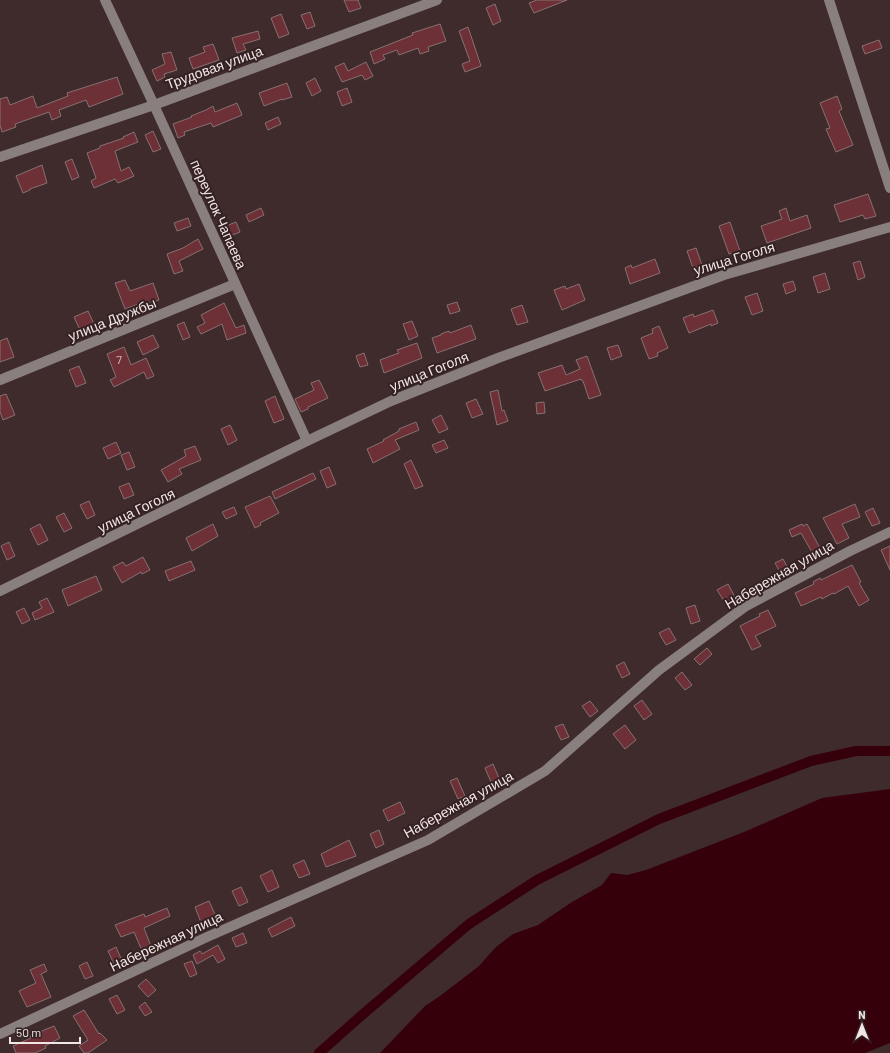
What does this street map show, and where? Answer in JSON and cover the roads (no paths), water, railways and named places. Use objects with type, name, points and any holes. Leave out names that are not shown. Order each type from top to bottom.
[{"type":"street","name":"переулок Чапаева","points":[[105,0],[154,104],[307,441]]},
{"type":"street","name":"Трудовая улица","points":[[0,157],[154,104],[437,0]]},
{"type":"street","points":[[829,0],[890,188]]},
{"type":"street","name":"улица Гоголя","points":[[0,591],[391,401],[603,318],[724,275],[890,227]]},
{"type":"street","name":"улица Дружбы","points":[[0,380],[235,284]]},
{"type":"street","name":"Набережная улица","points":[[0,1034],[207,937],[428,840],[545,771],[659,670],[746,606],[850,550],[890,532]]},
{"type":"waterway","points":[[319,1053],[469,924],[537,880],[659,819],[811,761],[856,751],[890,751]]}]
